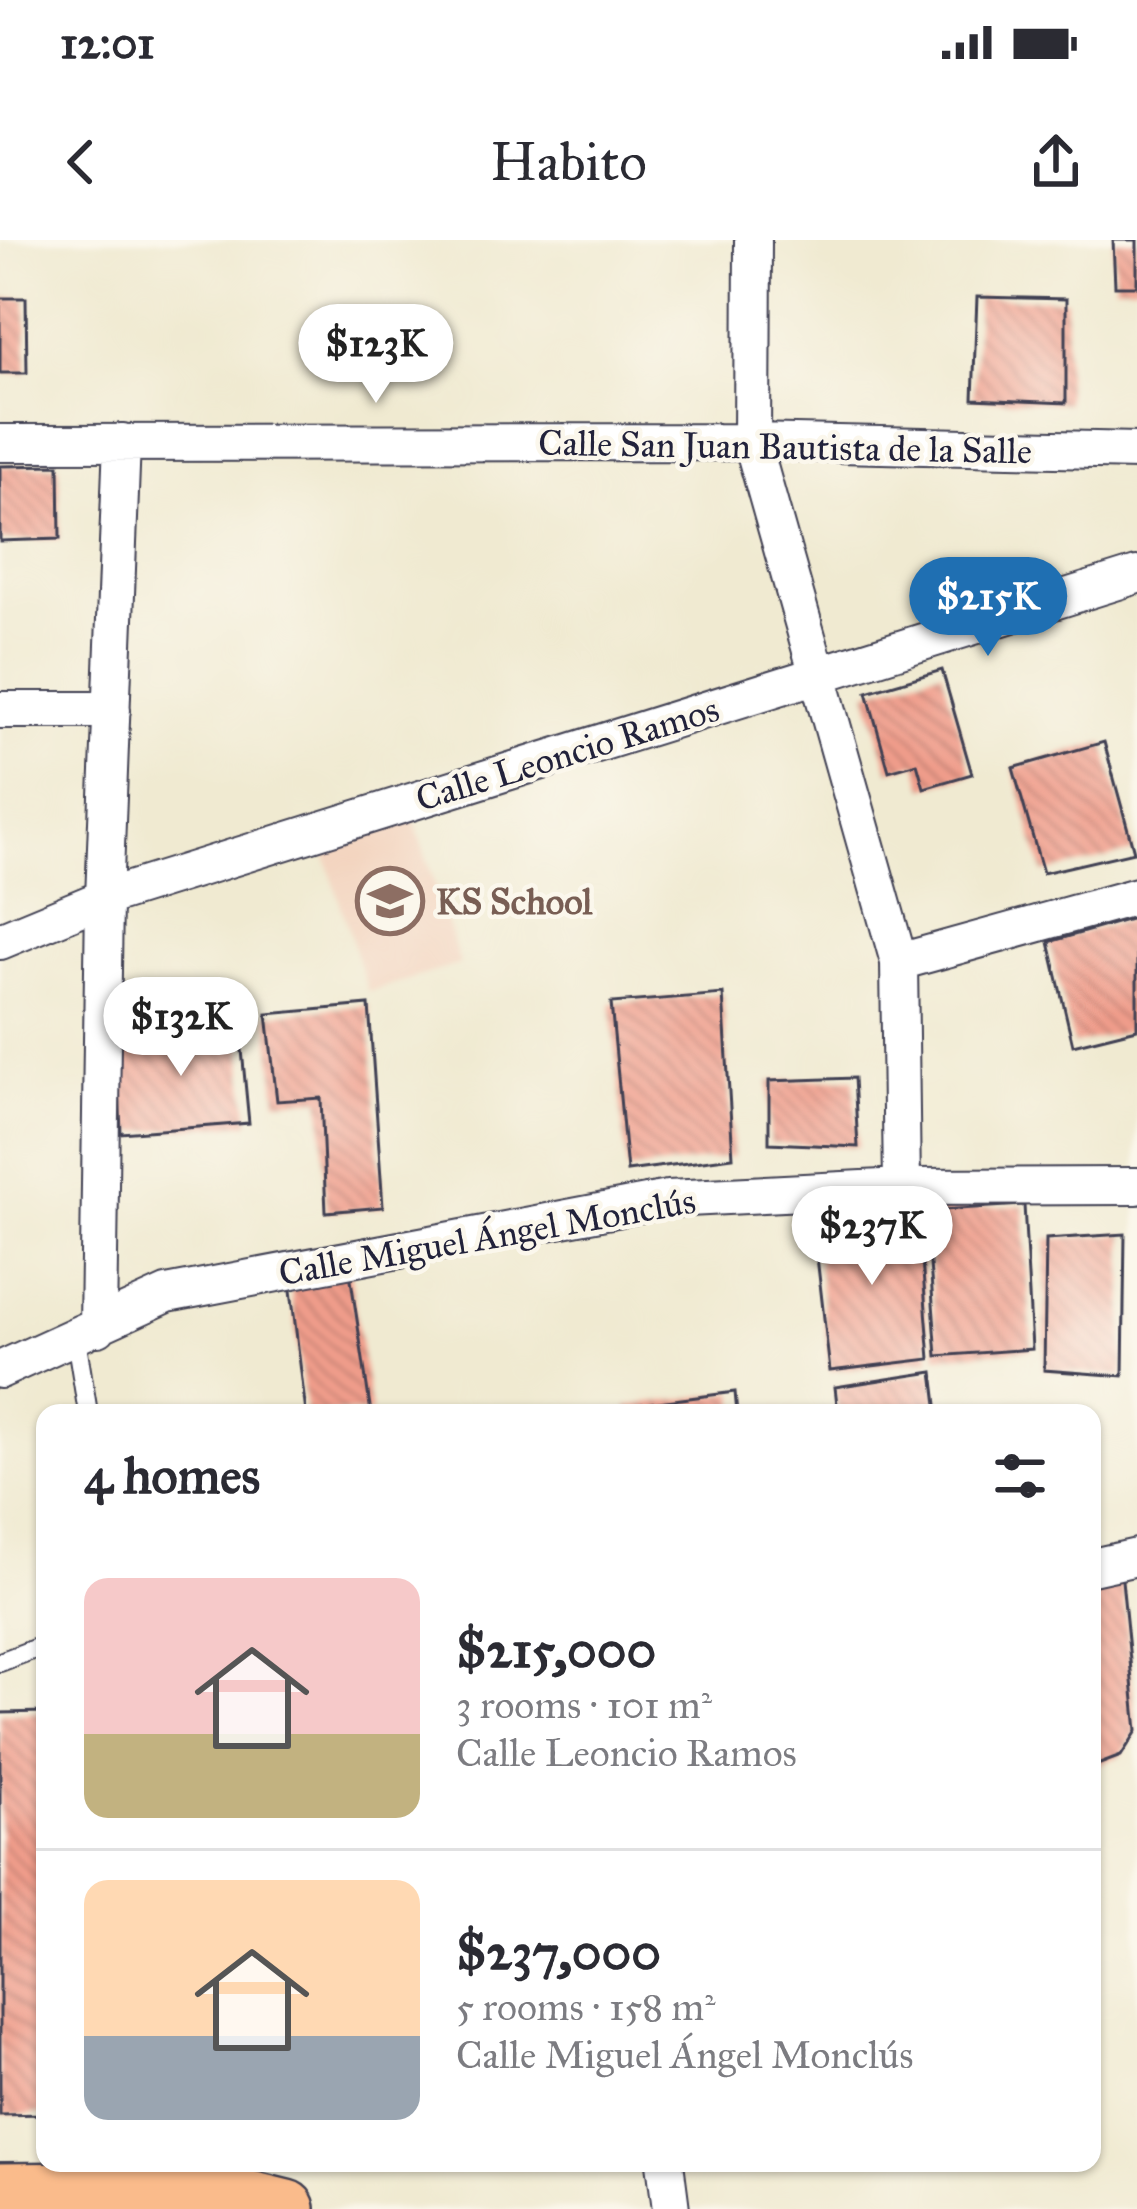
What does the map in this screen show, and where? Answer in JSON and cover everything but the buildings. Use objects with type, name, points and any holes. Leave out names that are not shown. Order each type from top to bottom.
[{"type":"main road","points":[[0,2192],[209,2189],[286,2209]]},
{"type":"street","points":[[753,240],[752,442],[899,962],[902,1187]]},
{"type":"street","points":[[87,1333],[122,442]]},
{"type":"street","name":"Calle San Juan Bautista de la Salle","points":[[0,443],[752,442],[1137,452]]},
{"type":"street","name":"Calle Leoncio Ramos","points":[[0,940],[104,898],[1137,575]]},
{"type":"street","points":[[0,710],[112,710]]},
{"type":"street","points":[[899,962],[1137,896]]},
{"type":"street","name":"Calle Miguel Ángel Monclús","points":[[0,1370],[167,1294],[668,1198],[902,1187],[1137,1186]]},
{"type":"street","points":[[1101,1565],[1137,1557]]},
{"type":"street","points":[[666,2172],[671,2209]]},
{"type":"lane","points":[[87,1333],[88,1404]]},
{"type":"lane","points":[[0,1662],[36,1648]]},
{"type":"shaded area","name":"KS School","points":[[411,810],[460,964],[368,992],[320,839]]},
{"type":"place","name":"KS School","points":[[390,901]]}]
